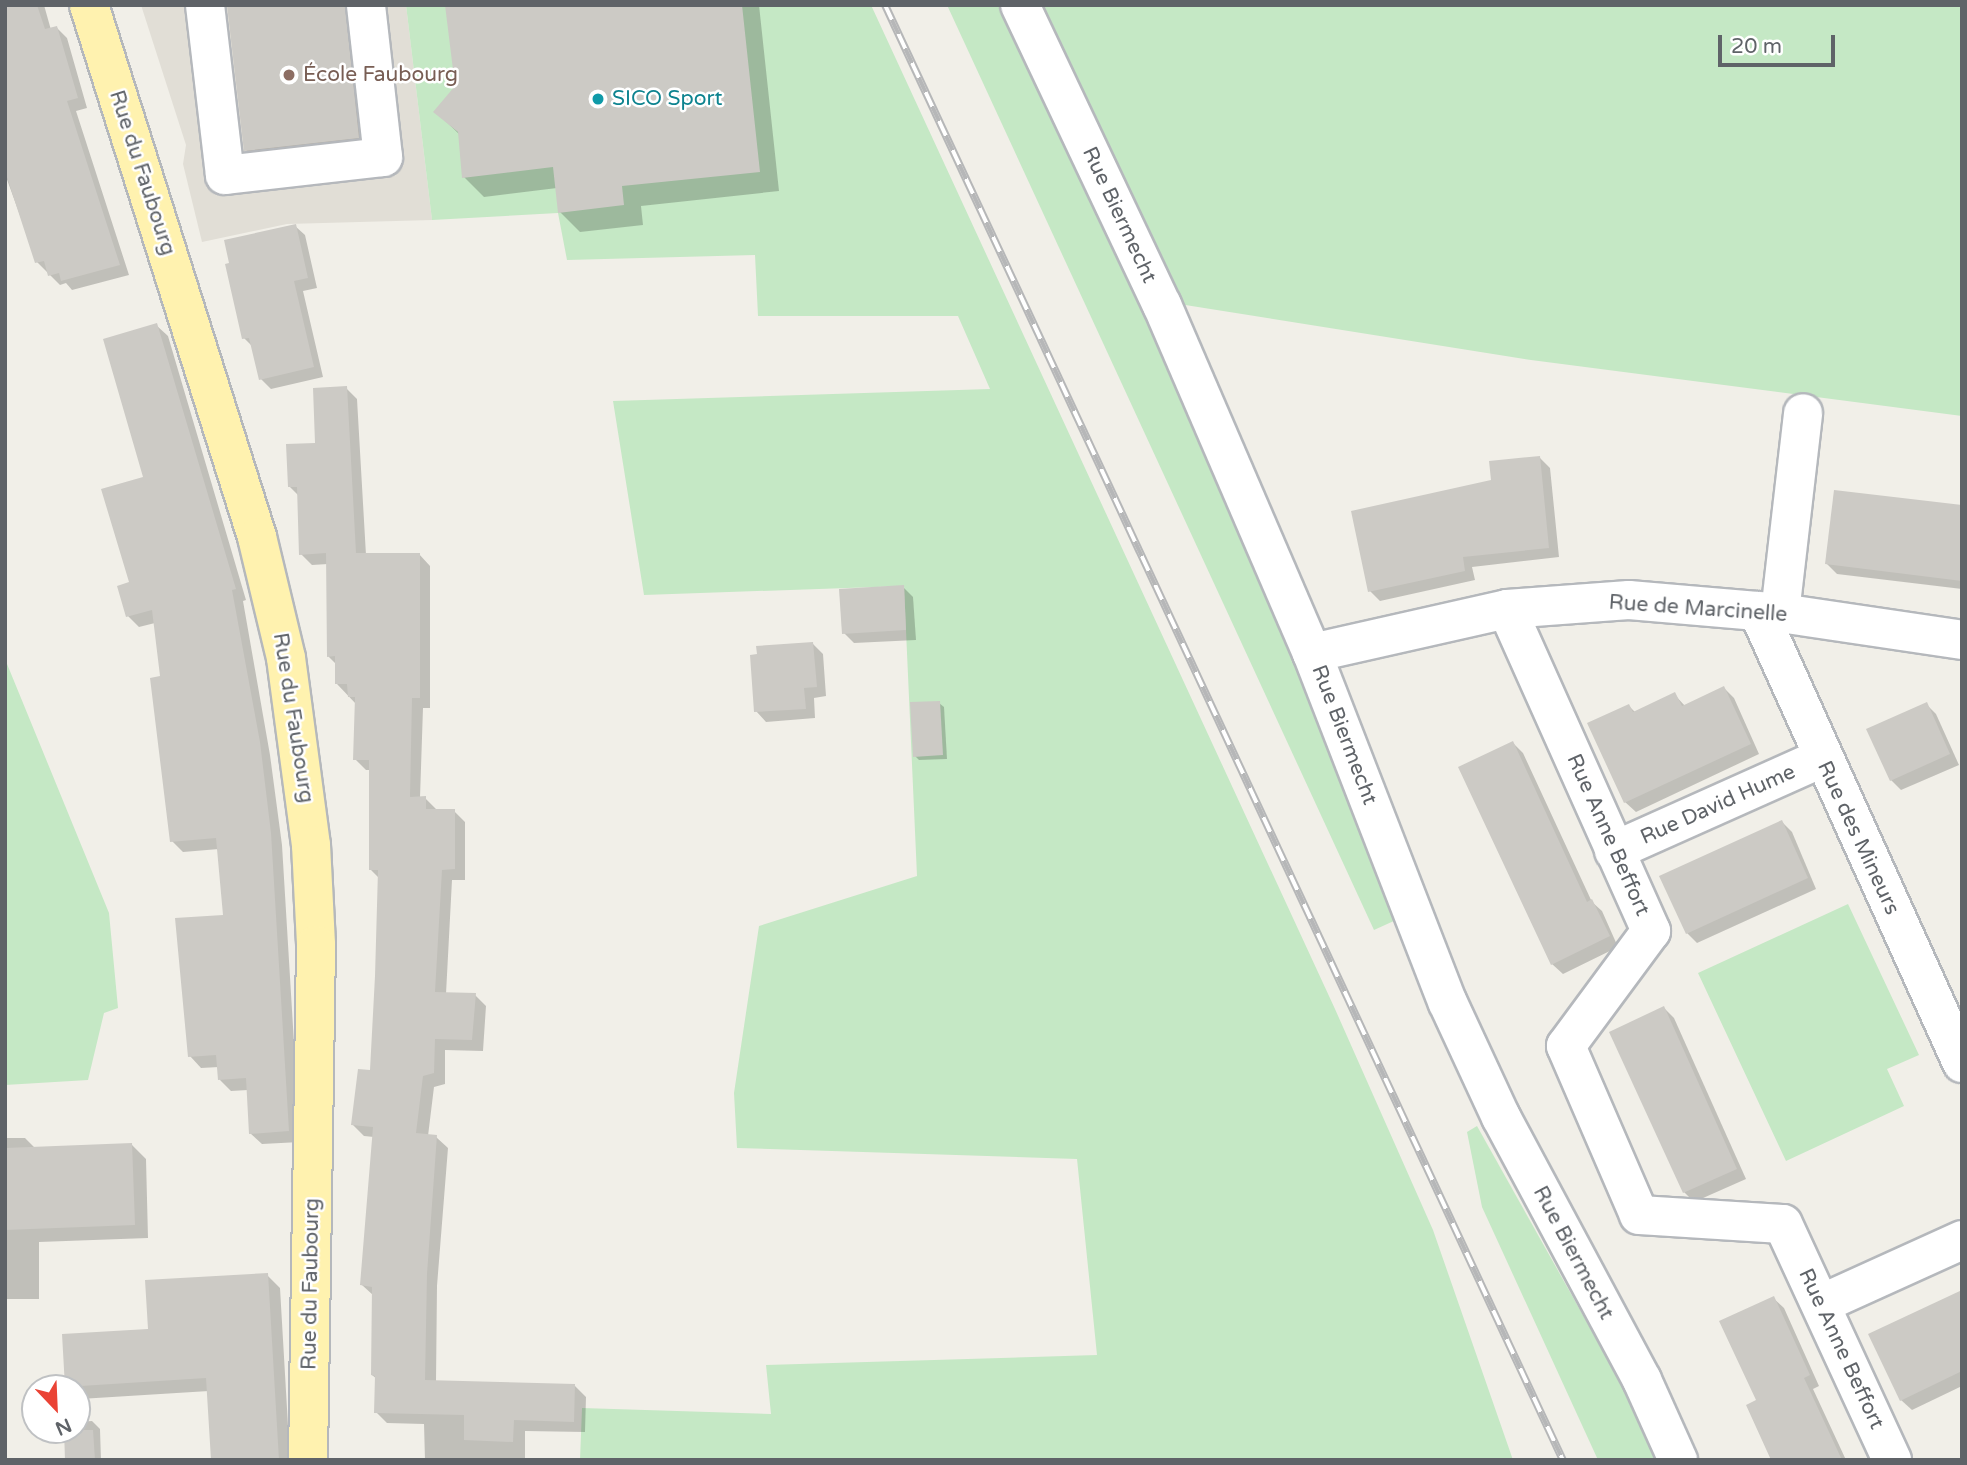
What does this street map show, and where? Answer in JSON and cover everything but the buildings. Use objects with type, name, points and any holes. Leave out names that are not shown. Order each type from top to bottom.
[{"type":"main road","name":"Rue du Faubourg","points":[[89,5],[257,537],[286,658],[311,845],[316,945],[309,1460]]},
{"type":"street","points":[[205,5],[225,175],[383,157],[366,5]]},
{"type":"street","name":"Rue Biermecht","points":[[1020,5],[1162,304],[1312,653],[1448,1003],[1501,1117],[1642,1380],[1678,1460]]},
{"type":"street","points":[[1769,612],[1803,413]]},
{"type":"street","name":"Rue de Marcinelle","points":[[1312,653],[1507,608],[1629,600],[1769,612],[1962,640]]},
{"type":"street","name":"Rue Anne Beffort","points":[[1507,608],[1651,931],[1566,1046],[1639,1214],[1783,1224],[1892,1460]]},
{"type":"street","name":"Rue des Mineurs","points":[[1769,612],[1822,758],[1962,1063]]},
{"type":"street","name":"Rue David Hume","points":[[1614,851],[1822,758]]},
{"type":"street","points":[[1821,1304],[1962,1240]]},
{"type":"shaded area","name":"École Faubourg","points":[[141,5],[406,5],[432,220],[287,224],[202,242],[183,164],[186,145]]},
{"type":"green space","points":[[406,5],[871,5],[1335,1009],[1433,1230],[1513,1460],[580,1460],[582,1408],[771,1414],[766,1365],[1097,1355],[1077,1159],[737,1148],[734,1093],[759,926],[917,876],[904,586],[644,595],[613,401],[990,389],[958,316],[758,316],[755,255],[567,260],[558,213],[432,220]]},
{"type":"green space","points":[[947,5],[1020,5],[1162,305],[1396,920],[1374,930]]},
{"type":"green space","points":[[1037,5],[1962,5],[1962,416],[1531,360],[1179,304]]},
{"type":"green space","points":[[5,659],[109,913],[118,1008],[104,1013],[88,1080],[5,1085]]},
{"type":"green space","points":[[1848,904],[1919,1055],[1887,1069],[1904,1106],[1786,1161],[1698,973]]},
{"type":"green space","points":[[1477,1126],[1626,1392],[1657,1460],[1598,1460],[1482,1207],[1467,1132]]},
{"type":"railway","points":[[885,5],[1563,1460]]},
{"type":"place","name":"École Faubourg","points":[[289,75]]},
{"type":"place","name":"SICO Sport","points":[[598,99]]}]
